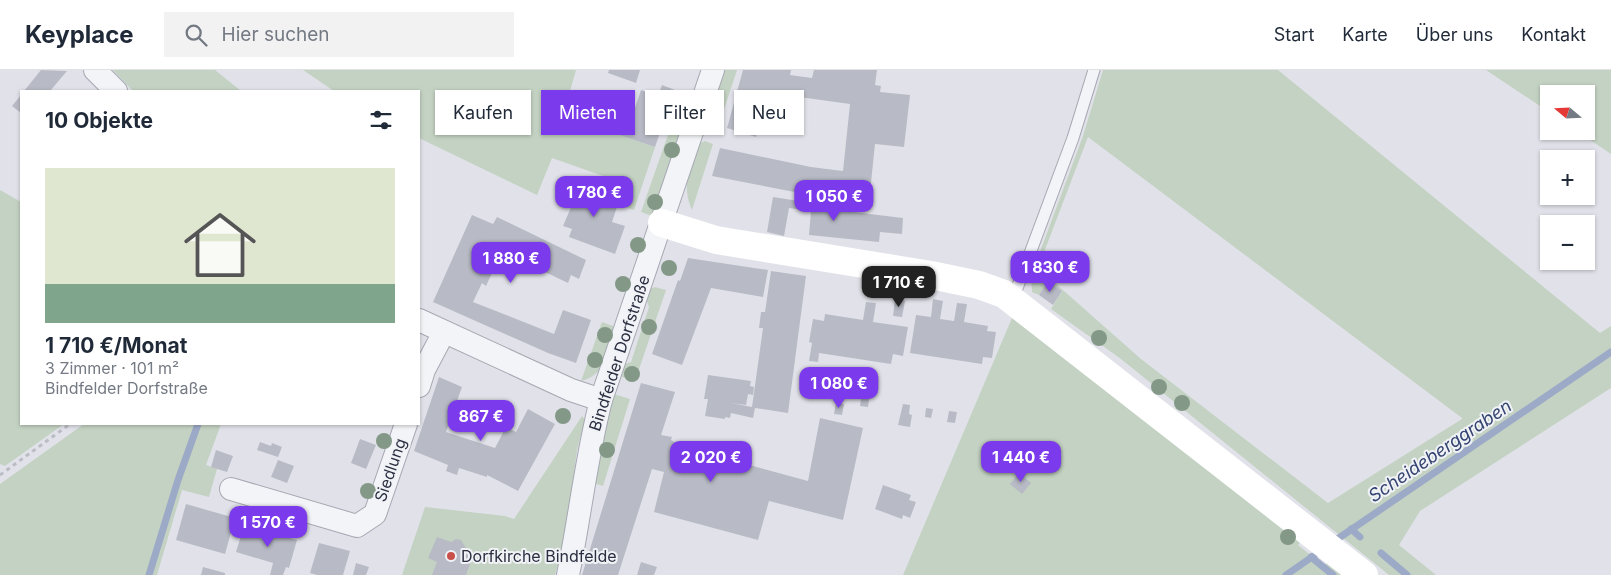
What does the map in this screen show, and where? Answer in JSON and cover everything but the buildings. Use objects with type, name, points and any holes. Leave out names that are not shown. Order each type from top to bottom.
[{"type":"street","points":[[95,70],[115,90]]},
{"type":"street","name":"Bindfelder Dorfstraße","points":[[568,575],[580,520],[591,439],[601,400],[713,70]]},
{"type":"street","points":[[662,223],[716,240],[931,275],[979,285],[1009,297],[1364,575]]},
{"type":"street","points":[[420,320],[571,390],[601,400]]},
{"type":"street","points":[[420,383],[424,370],[444,332]]},
{"type":"street","name":"Siedlung","points":[[231,489],[357,526],[374,514],[406,425]]},
{"type":"lane","points":[[1009,297],[1073,138],[1094,70]]},
{"type":"path","points":[[0,475],[69,425]]},
{"type":"green space","points":[[113,70],[215,70],[240,90],[132,90]]},
{"type":"green space","points":[[303,70],[576,70],[570,90],[541,90],[541,135],[619,135],[655,147],[634,210],[618,205],[620,198],[606,177],[552,158],[537,195],[420,138],[420,90],[333,90]]},
{"type":"green space","points":[[723,70],[737,70],[724,110],[724,90],[716,90]]},
{"type":"green space","points":[[1103,70],[1278,70],[1600,333],[1611,326],[1611,388],[1420,511],[1399,545],[1436,575],[1389,575],[1121,359],[1051,309],[1062,291],[1048,281],[1039,295],[1032,292],[1031,276],[1083,136]],"holes":[[[1088,137],[1462,418],[1328,503],[1141,359],[1038,268]]]},
{"type":"green space","points":[[1486,70],[1611,70],[1611,154],[1590,140],[1595,140],[1595,85],[1540,85],[1540,106]]},
{"type":"green space","points":[[668,135],[681,135],[655,217],[641,212]]},
{"type":"green space","points":[[705,141],[713,144],[692,210],[687,193],[688,177],[698,144]]},
{"type":"green space","points":[[0,190],[20,201],[20,425],[63,425],[5,466],[0,464]]},
{"type":"green space","points":[[655,287],[666,290],[635,381],[622,377],[620,373],[622,365],[631,362],[649,307],[646,298],[649,289]]},
{"type":"green space","points":[[1012,318],[1301,541],[1298,545],[1324,566],[1328,562],[1344,575],[903,575]]},
{"type":"green space","points":[[602,322],[613,326],[616,331],[608,354],[605,362],[596,374],[581,381]]},
{"type":"green space","points":[[612,395],[630,399],[603,486],[593,483]]},
{"type":"green space","points":[[582,416],[585,420],[577,450],[565,542],[555,575],[402,575],[425,507],[505,516],[514,519]]},
{"type":"green space","points":[[83,425],[221,425],[206,465],[217,469],[209,497],[182,490],[157,575],[0,575],[0,484]]},
{"type":"waterway","name":"Scheideberggraben","points":[[1333,542],[1611,352]]},
{"type":"waterway","points":[[149,575],[178,480],[198,425]]},
{"type":"waterway","points":[[1351,529],[1360,537]]},
{"type":"waterway","name":"Scheideberggraben","points":[[1286,575],[1322,550]]},
{"type":"waterway","points":[[1381,553],[1407,575]]},
{"type":"waterway","points":[[1311,557],[1333,575]]},
{"type":"place","name":"Dorfkirche Bindfelde","points":[[451,556]]}]
